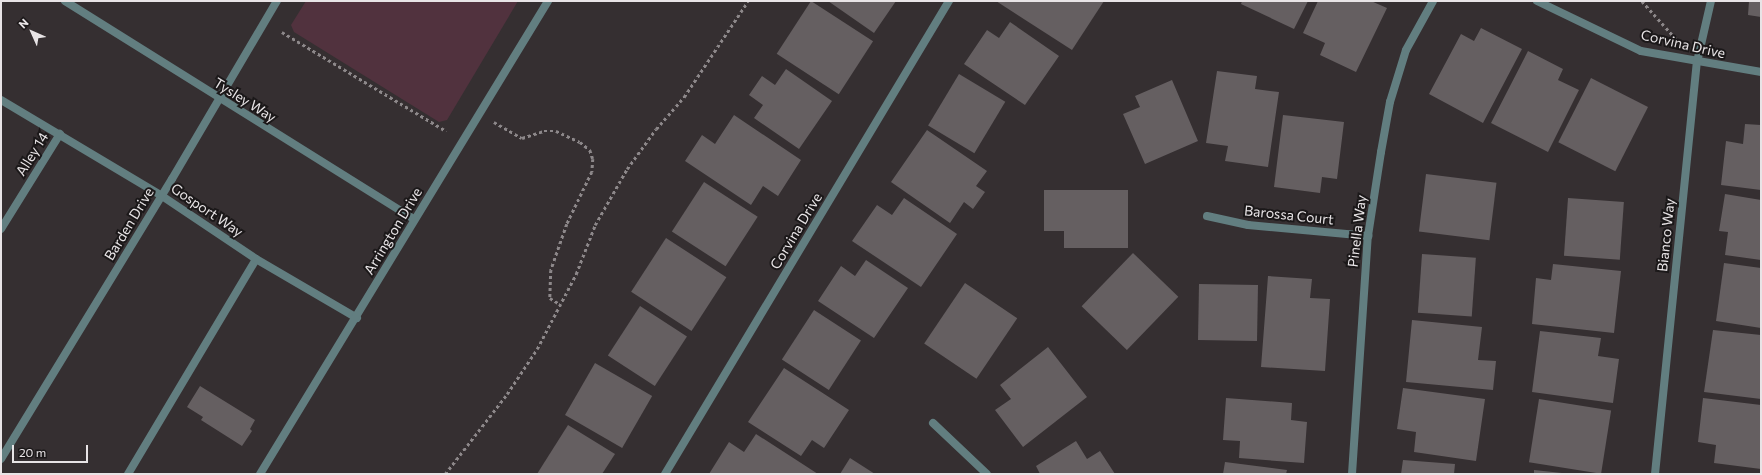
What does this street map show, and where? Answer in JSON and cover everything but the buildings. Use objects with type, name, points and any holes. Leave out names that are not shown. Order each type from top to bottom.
[{"type":"street","name":"Tysley Way","points":[[64,1],[220,100],[414,219]]},
{"type":"street","name":"Barden Drive","points":[[1,459],[220,100],[276,1]]},
{"type":"street","name":"Arrington Drive","points":[[260,474],[357,318],[414,219],[548,1]]},
{"type":"street","name":"Corvina Drive","points":[[665,474],[949,1]]},
{"type":"street","name":"Pinella Way","points":[[1352,474],[1368,236],[1390,102],[1406,50],[1433,1]]},
{"type":"street","name":"Corvina Drive","points":[[1537,1],[1641,51],[1761,72]]},
{"type":"street","name":"Bianco Way","points":[[1655,474],[1697,62],[1711,1]]},
{"type":"street","name":"Gosport Way","points":[[1,100],[162,196],[256,259],[357,318]]},
{"type":"street","name":"Alley 14","points":[[1,229],[60,134]]},
{"type":"street","name":"Barossa Court","points":[[1207,216],[1248,225],[1368,236]]},
{"type":"street","points":[[128,474],[256,259]]},
{"type":"street","points":[[933,423],[986,474]]},
{"type":"path","points":[[445,474],[507,394],[537,349],[561,305],[595,225],[627,169],[656,129],[684,97],[748,1]]},
{"type":"path","points":[[1642,1],[1697,62]]},
{"type":"path","points":[[282,32],[446,131]]},
{"type":"path","points":[[479,114],[522,138],[544,131],[556,131],[580,142],[592,154],[592,172],[568,224],[551,270],[550,298],[561,305]]},
{"type":"shaded area","points":[[306,1],[518,1],[447,120],[439,122],[294,32],[291,25]]}]
